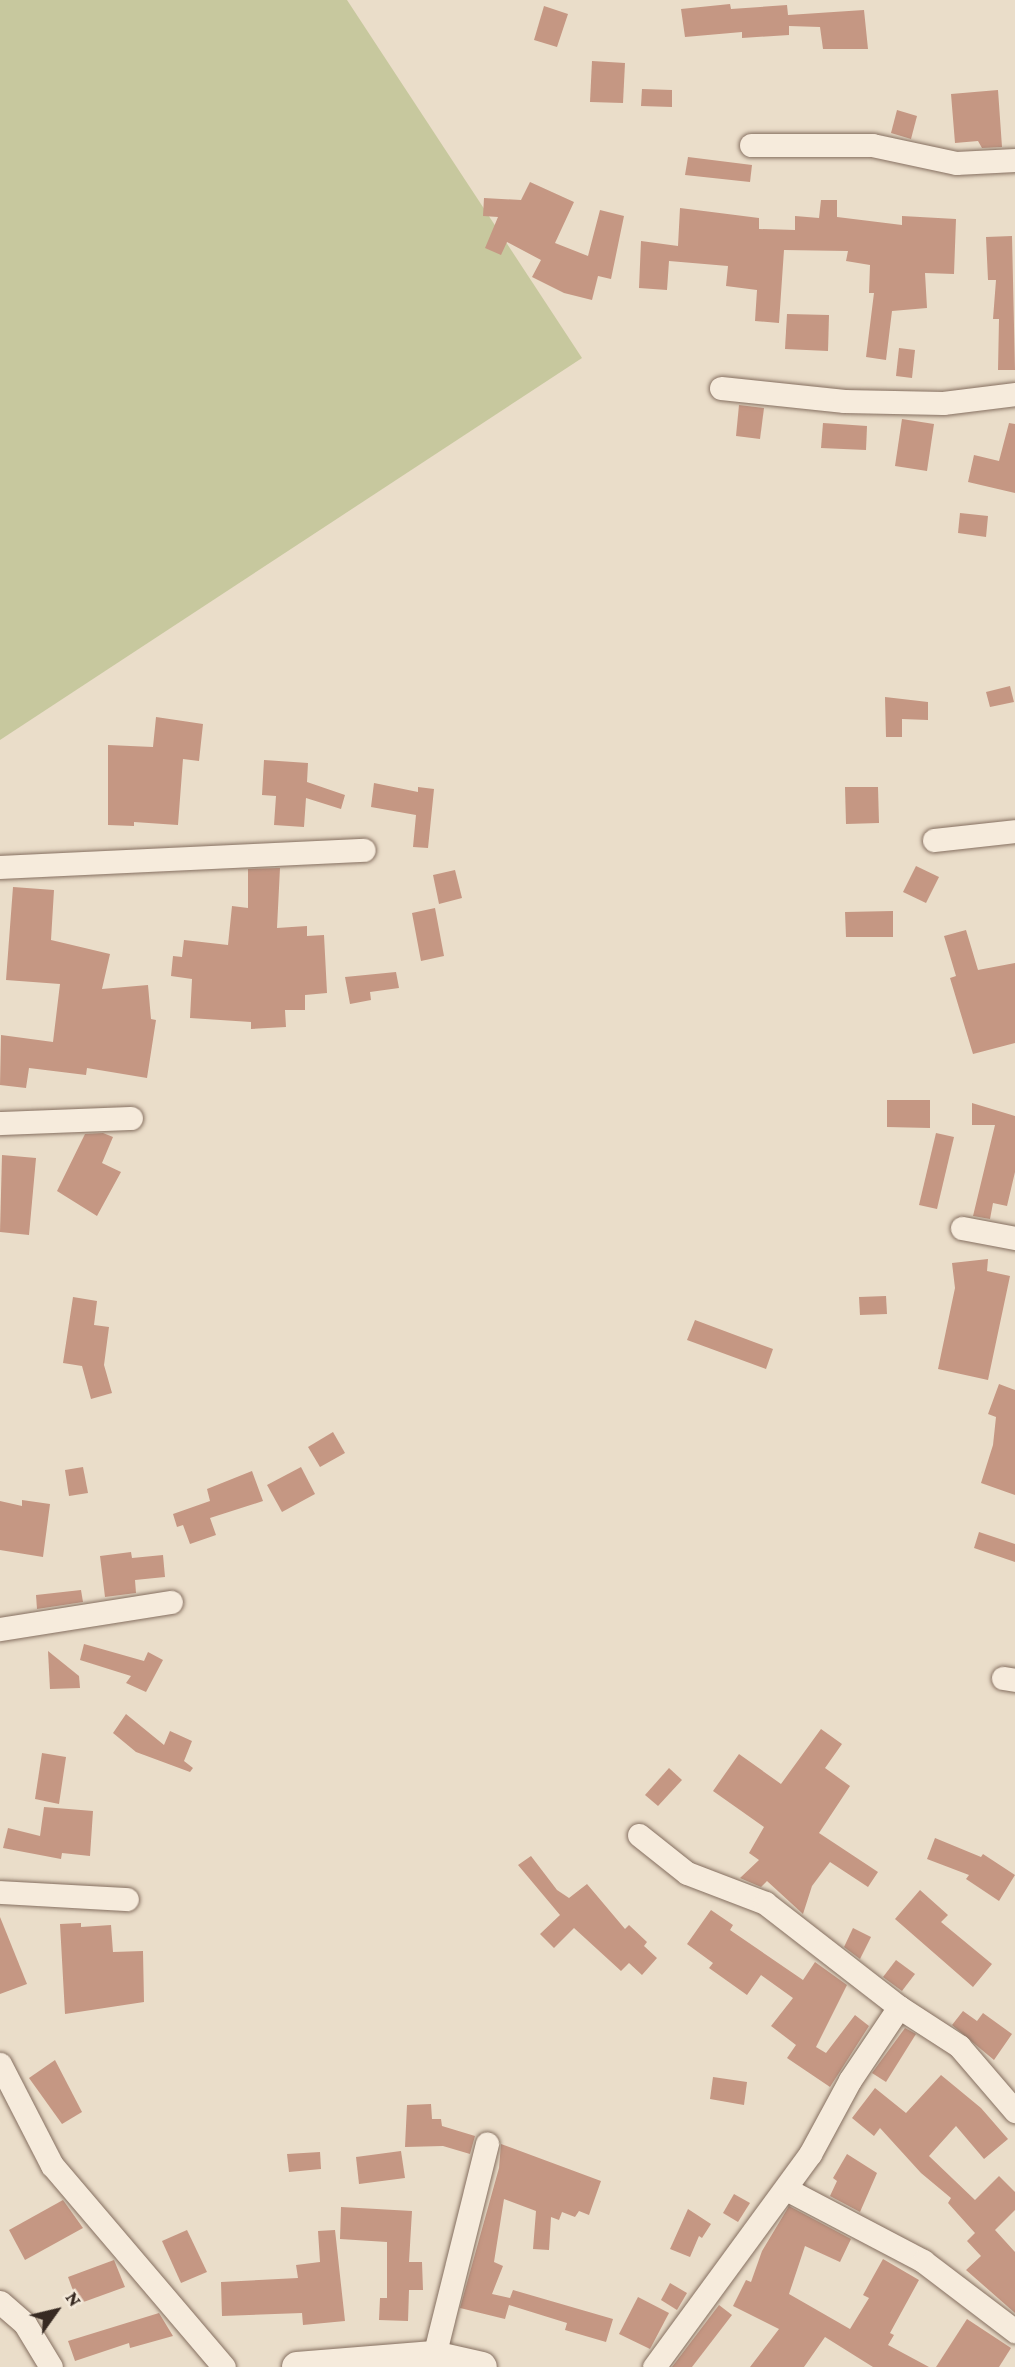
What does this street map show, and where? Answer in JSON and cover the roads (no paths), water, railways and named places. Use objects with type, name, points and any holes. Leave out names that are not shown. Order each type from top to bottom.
[{"type":"street","points":[[751,145],[872,145],[956,163],[1015,160]]},
{"type":"street","points":[[721,388],[844,401],[943,403],[1015,394]]},
{"type":"street","points":[[934,840],[1015,831]]},
{"type":"street","points":[[0,867],[364,850]]},
{"type":"street","points":[[0,1123],[131,1118]]},
{"type":"street","points":[[962,1228],[1015,1238]]},
{"type":"street","points":[[0,1629],[170,1602]]},
{"type":"street","points":[[639,1835],[687,1873],[765,1903],[899,2007],[959,2046],[1015,2111]]},
{"type":"street","points":[[0,1892],[127,1899]]},
{"type":"street","points":[[654,2367],[810,2154],[850,2080],[899,2007]]},
{"type":"street","points":[[0,2064],[52,2165],[224,2367]]},
{"type":"street","points":[[426,2360],[487,2143]]},
{"type":"street","points":[[786,2189],[923,2261],[1015,2331]]},
{"type":"street","points":[[0,2302],[25,2324],[51,2367]]},
{"type":"street","points":[[297,2367],[426,2360],[482,2367]]}]
